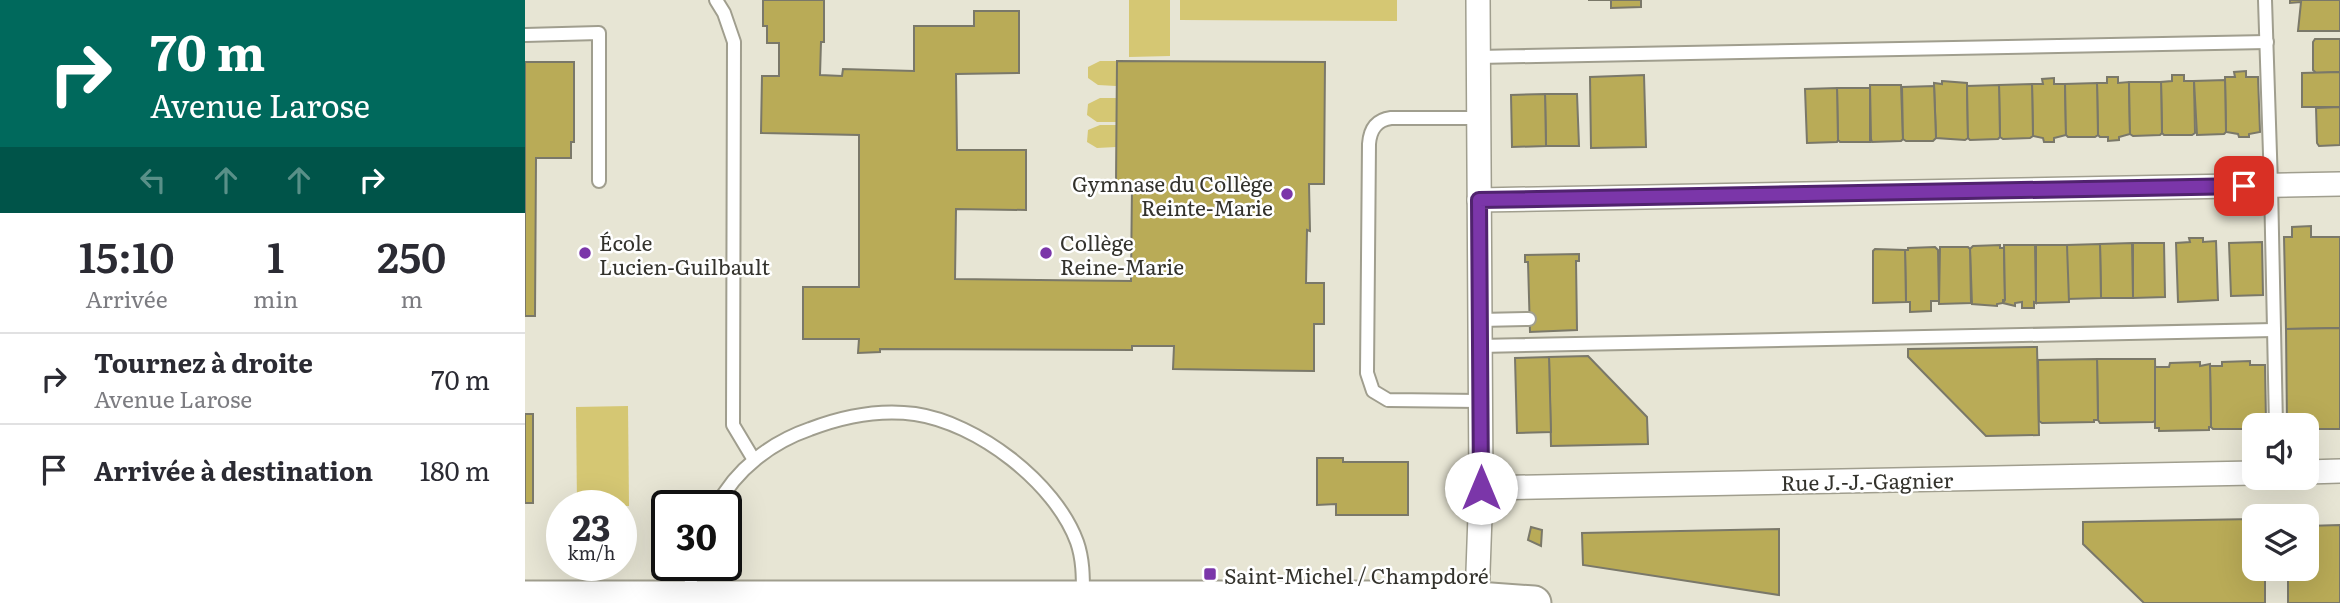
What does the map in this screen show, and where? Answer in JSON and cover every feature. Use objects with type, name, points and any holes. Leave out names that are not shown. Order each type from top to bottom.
[{"type":"main road","points":[[525,598],[1319,601],[1477,599],[1534,603]]},
{"type":"street","points":[[1477,599],[1481,488],[1478,0]]},
{"type":"street","points":[[1479,200],[2340,184]]},
{"type":"street","points":[[2319,472],[2340,471]]},
{"type":"street","name":"Rue J.-J.-Gagnier","points":[[1481,488],[2242,473]]},
{"type":"lane","points":[[716,0],[724,13],[734,42],[733,425],[754,460]]},
{"type":"lane","points":[[2265,0],[2276,413]]},
{"type":"lane","points":[[525,35],[599,33],[599,181]]},
{"type":"lane","points":[[1478,57],[2267,41]]},
{"type":"lane","points":[[1478,118],[1391,118],[1380,121],[1372,129],[1369,144],[1367,373],[1373,391],[1388,400],[1480,401]]},
{"type":"lane","points":[[1480,320],[1529,319]]},
{"type":"lane","points":[[1480,346],[2274,330]]},
{"type":"lane","points":[[728,490],[754,460],[797,433],[846,417],[865,414],[915,414],[932,418],[963,429],[1006,455],[1043,490],[1076,540],[1084,599]]},
{"type":"lane","points":[[689,599],[691,581]]},
{"type":"shaded area","points":[[1129,0],[1170,0],[1170,56],[1129,57]]},
{"type":"shaded area","points":[[1180,0],[1397,0],[1397,21],[1180,20]]},
{"type":"shaded area","points":[[1100,61],[1117,61],[1116,86],[1098,85],[1088,78],[1088,67]]},
{"type":"shaded area","points":[[1100,98],[1116,98],[1117,122],[1097,122],[1087,115],[1088,104]]},
{"type":"shaded area","points":[[1100,125],[1116,125],[1116,147],[1097,148],[1087,142],[1088,130]]},
{"type":"shaded area","points":[[628,406],[629,490],[577,490],[576,407]]},
{"type":"building","points":[[763,0],[824,0],[824,42],[821,42],[820,75],[842,76],[843,69],[914,71],[914,26],[974,26],[974,11],[1019,11],[1019,73],[956,74],[957,150],[1026,150],[1026,210],[956,209],[955,279],[1131,281],[1132,184],[1116,184],[1117,61],[1325,62],[1324,184],[1309,184],[1310,231],[1307,230],[1306,283],[1324,283],[1324,324],[1314,324],[1314,371],[1173,369],[1174,346],[1132,346],[1132,350],[880,349],[880,352],[858,353],[859,339],[803,339],[803,287],[859,287],[859,135],[761,133],[762,76],[779,76],[779,43],[767,43],[767,26],[763,26]]},
{"type":"building","points":[[1611,0],[1641,0],[1641,7],[1611,8]]},
{"type":"building","points":[[2290,0],[2340,0],[2340,31],[2298,31],[2301,2],[2290,3]]},
{"type":"building","points":[[2315,39],[2340,39],[2340,72],[2316,73],[2313,70]]},
{"type":"building","points":[[525,62],[574,62],[574,142],[571,142],[571,158],[536,158],[535,316],[525,316]]},
{"type":"building","points":[[2246,71],[2246,77],[2258,77],[2260,132],[2249,134],[2249,137],[2239,137],[2238,134],[2226,132],[2225,77],[2235,77],[2234,72]]},
{"type":"building","points":[[2340,72],[2340,107],[2302,107],[2302,73]]},
{"type":"building","points":[[1644,75],[1646,147],[1591,148],[1590,77]]},
{"type":"building","points":[[2172,75],[2184,75],[2184,81],[2194,81],[2195,133],[2192,135],[2162,133],[2161,82],[2172,81]]},
{"type":"building","points":[[2107,77],[2118,77],[2118,83],[2129,82],[2130,134],[2119,137],[2119,140],[2108,141],[2108,137],[2098,135],[2097,83],[2107,83]]},
{"type":"building","points":[[2054,78],[2054,84],[2065,84],[2066,135],[2054,138],[2054,142],[2044,142],[2043,138],[2033,136],[2032,84],[2043,84],[2042,79]]},
{"type":"building","points":[[2225,80],[2226,132],[2197,135],[2194,81]]},
{"type":"building","points":[[1942,81],[1967,83],[1968,138],[1965,140],[1936,138],[1934,83],[1942,84]]},
{"type":"building","points":[[2129,82],[2161,82],[2160,135],[2130,134]]},
{"type":"building","points":[[2097,83],[2098,135],[2068,137],[2065,84]]},
{"type":"building","points":[[2032,84],[2033,136],[2003,139],[2000,137],[1999,85]]},
{"type":"building","points":[[1870,85],[1901,85],[1901,141],[1872,142]]},
{"type":"building","points":[[1999,85],[2000,137],[1970,140],[1967,86]]},
{"type":"building","points":[[1934,86],[1936,138],[1933,141],[1906,141],[1903,139],[1902,87]]},
{"type":"building","points":[[1837,88],[1870,88],[1870,142],[1838,140]]},
{"type":"building","points":[[1837,88],[1837,142],[1807,143],[1805,89]]},
{"type":"building","points":[[1545,94],[1577,94],[1579,146],[1546,146]]},
{"type":"building","points":[[1545,94],[1546,146],[1512,147],[1511,95]]},
{"type":"building","points":[[2340,107],[2340,145],[2319,146],[2316,108]]},
{"type":"building","points":[[2311,226],[2311,237],[2340,237],[2340,328],[2286,329],[2284,237],[2292,237],[2292,227]]},
{"type":"building","points":[[2189,238],[2203,238],[2203,242],[2216,241],[2218,300],[2178,302],[2176,243],[2190,242]]},
{"type":"building","points":[[2262,242],[2263,295],[2231,296],[2229,243]]},
{"type":"building","points":[[2132,243],[2133,298],[2101,298],[2100,244]]},
{"type":"building","points":[[2133,243],[2164,243],[2165,297],[2133,298]]},
{"type":"building","points":[[2100,244],[2101,298],[2067,299],[2067,245]]},
{"type":"building","points":[[2000,245],[2000,248],[2004,248],[2005,300],[1997,306],[1972,304],[1970,249],[1973,246]]},
{"type":"building","points":[[2004,245],[2035,245],[2034,308],[2022,308],[2022,302],[2015,303],[2015,306],[2003,303]]},
{"type":"building","points":[[2036,245],[2067,245],[2069,302],[2036,303]]},
{"type":"building","points":[[1935,247],[1938,250],[1939,301],[1931,301],[1931,311],[1910,312],[1910,302],[1906,302],[1905,250]]},
{"type":"building","points":[[1940,247],[1970,249],[1971,303],[1939,304]]},
{"type":"building","points":[[1875,249],[1905,250],[1906,302],[1873,303]]},
{"type":"building","points":[[1579,254],[1579,261],[1576,261],[1577,330],[1530,332],[1528,262],[1525,262],[1525,255]]},
{"type":"building","points":[[2340,328],[2340,429],[2319,429],[2319,413],[2287,413],[2286,329]]},
{"type":"building","points":[[2037,347],[2039,435],[1986,436],[1908,357],[1908,349]]},
{"type":"building","points":[[1588,356],[1647,417],[1648,444],[1551,446],[1549,357]]},
{"type":"building","points":[[1549,357],[1551,432],[1517,433],[1515,358]]},
{"type":"building","points":[[2097,359],[2155,359],[2156,420],[2100,423]]},
{"type":"building","points":[[2097,359],[2098,420],[2039,421],[2038,360]]},
{"type":"building","points":[[2250,361],[2250,365],[2265,365],[2266,413],[2242,413],[2242,429],[2211,427],[2210,366],[2222,366],[2222,362]]},
{"type":"building","points":[[2200,362],[2200,366],[2210,364],[2211,427],[2209,430],[2159,431],[2159,428],[2155,428],[2155,367],[2169,367],[2170,363]]},
{"type":"building","points":[[525,414],[533,414],[533,503],[525,503]]},
{"type":"building","points":[[1317,458],[1343,458],[1343,462],[1408,462],[1408,515],[1336,515],[1336,504],[1317,505]]},
{"type":"building","points":[[2242,519],[2242,581],[2265,581],[2265,603],[2144,603],[2083,544],[2083,522]]},
{"type":"building","points":[[2340,525],[2340,603],[2288,603],[2288,581],[2319,581],[2319,526]]},
{"type":"building","points":[[1531,527],[1542,530],[1541,546],[1528,540]]},
{"type":"building","points":[[1779,529],[1779,595],[1583,565],[1582,533]]},
{"type":"place","name":"Gymnase du Collège Reinte-Marie","points":[[1287,194]]},
{"type":"place","name":"École Lucien-Guilbault","points":[[585,253]]},
{"type":"place","name":"Collège Reine-Marie","points":[[1046,253]]},
{"type":"place","name":"Saint-Michel / Champdoré","points":[[1210,574]]},
{"type":"route","points":[[1481,488],[1479,200],[2244,186]]}]
